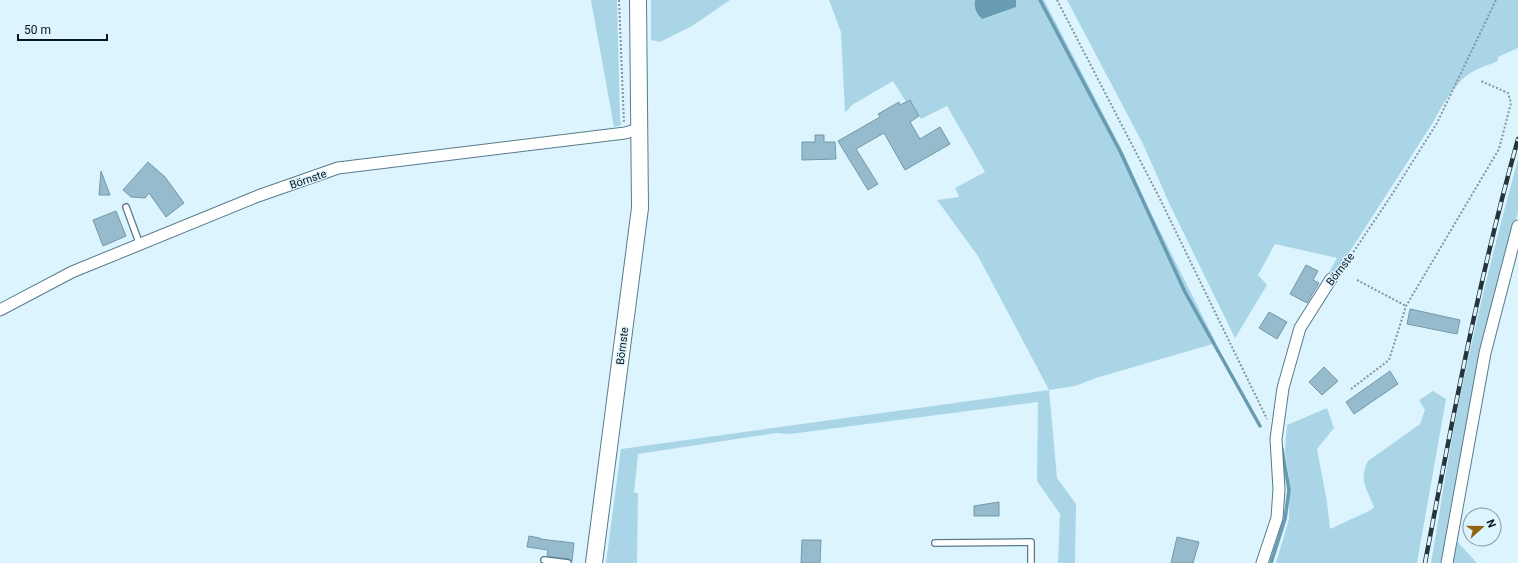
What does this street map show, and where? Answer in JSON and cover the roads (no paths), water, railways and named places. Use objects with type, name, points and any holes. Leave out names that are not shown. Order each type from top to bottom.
[{"type":"street","name":"Börnste","points":[[594,563],[640,208],[632,131],[638,0]]},
{"type":"street","name":"Börnste","points":[[0,310],[72,272],[258,196],[338,168],[632,131]]},
{"type":"street","points":[[1446,563],[1485,353],[1518,226]]},
{"type":"street","name":"Börnste","points":[[1262,563],[1277,518],[1279,489],[1276,440],[1283,388],[1300,328],[1331,279]]},
{"type":"lane","points":[[126,207],[140,245]]},
{"type":"lane","points":[[935,543],[1031,542],[1031,563]]},
{"type":"lane","points":[[544,560],[568,563]]},
{"type":"waterway","points":[[1040,0],[1121,153],[1185,292],[1260,426]]},
{"type":"waterway","points":[[1271,563],[1285,519],[1289,490],[1282,449]]},
{"type":"railway","points":[[1425,563],[1456,403],[1479,297],[1518,139]]}]
